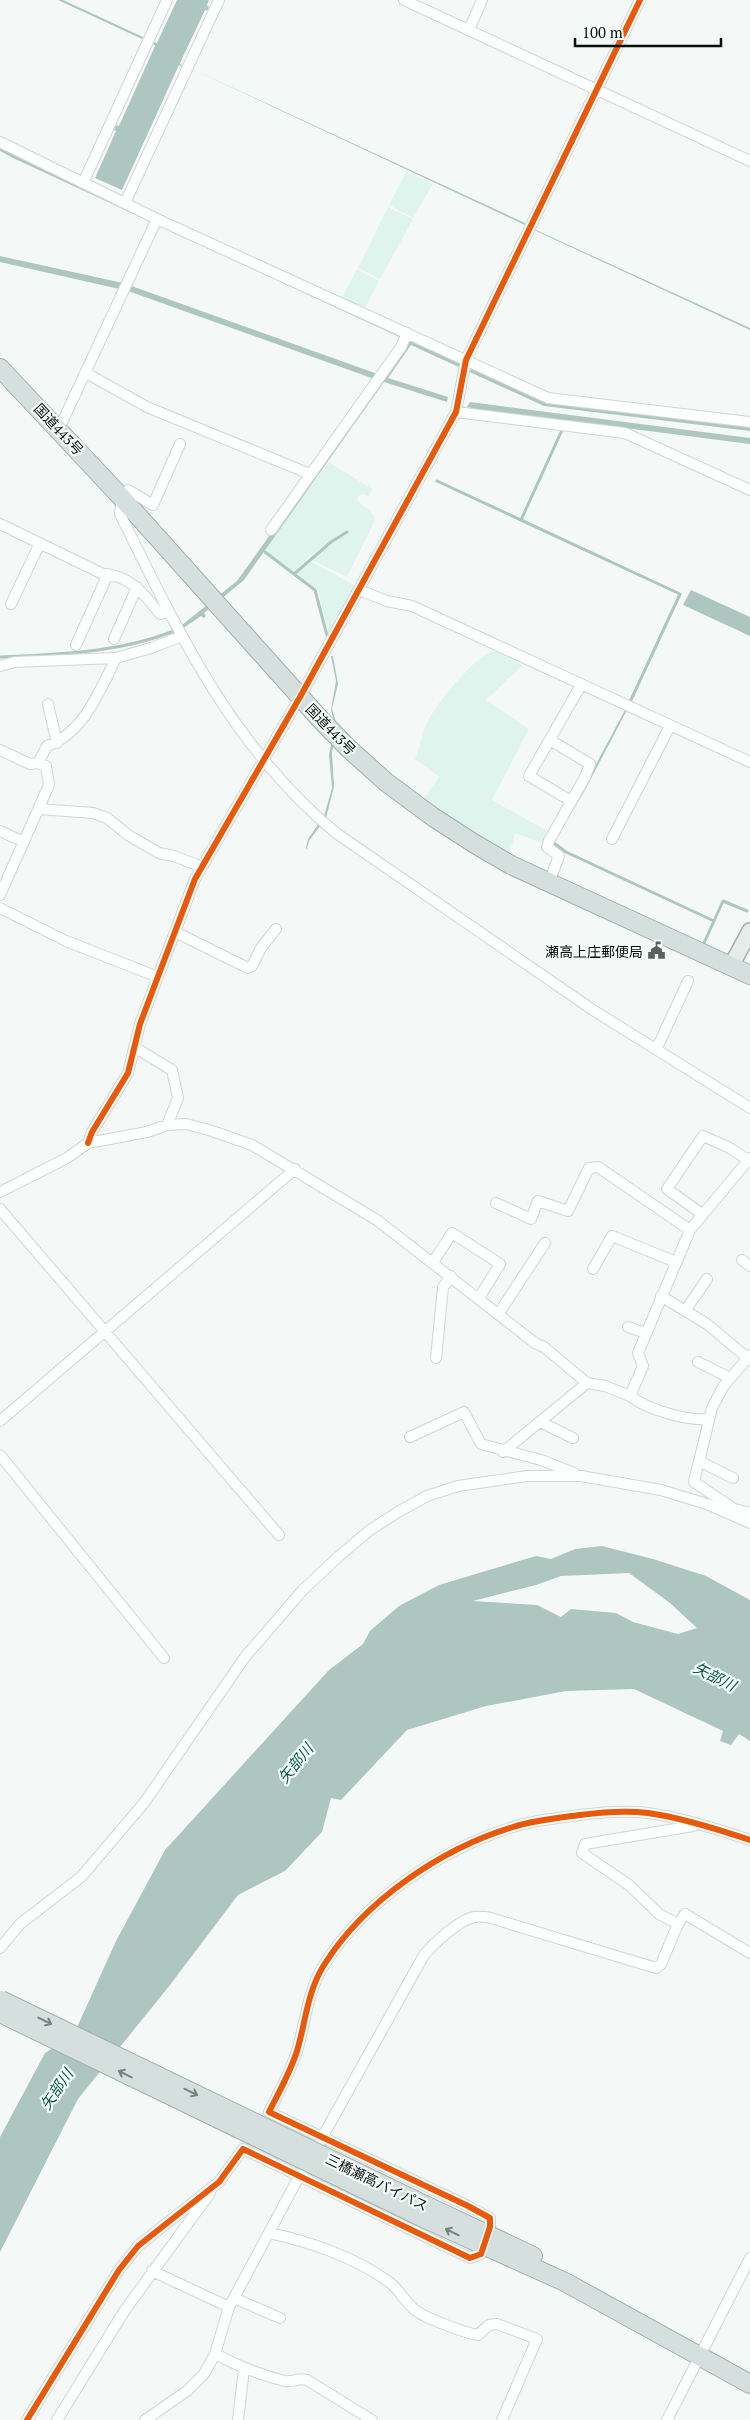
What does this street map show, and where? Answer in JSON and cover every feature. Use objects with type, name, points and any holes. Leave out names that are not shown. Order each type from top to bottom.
[{"type":"highway","name":"国道443号","points":[[0,368],[122,498],[300,697],[348,748],[386,782],[433,817],[511,865],[750,975]]},
{"type":"highway","name":"三橋瀬高バイパス","points":[[0,2004],[486,2241],[703,2352],[750,2372]]},
{"type":"highway","name":"三橋瀬高バイパス","points":[[703,2352],[750,2384]]},
{"type":"main road","points":[[731,966],[750,931]]},
{"type":"street","points":[[83,183],[167,0]]},
{"type":"street","points":[[125,203],[219,0]]},
{"type":"street","points":[[404,0],[750,161]]},
{"type":"street","points":[[469,30],[482,0]]},
{"type":"street","points":[[88,1143],[92,1132],[128,1073],[140,1024],[195,879],[300,697],[456,412],[466,360],[640,0]]},
{"type":"street","points":[[0,142],[157,219],[548,398],[750,422]]},
{"type":"street","points":[[59,429],[157,219]]},
{"type":"street","points":[[270,530],[401,347],[408,333]]},
{"type":"street","points":[[86,373],[147,407],[310,474]]},
{"type":"street","points":[[456,412],[625,433],[750,490]]},
{"type":"street","points":[[180,444],[153,505],[128,490],[122,498],[120,514],[169,612],[215,695],[236,725],[264,758],[273,773],[336,832],[593,1010],[657,1048],[750,1108]]},
{"type":"street","points":[[0,524],[103,574],[114,575],[137,587],[160,614],[169,612]]},
{"type":"street","points":[[11,604],[40,543]]},
{"type":"street","points":[[76,645],[108,574]]},
{"type":"street","points":[[114,639],[137,587]]},
{"type":"street","points":[[359,590],[387,601],[412,606],[750,762]]},
{"type":"street","points":[[0,666],[15,662],[116,658],[151,648],[182,636]]},
{"type":"street","points":[[38,764],[47,746],[61,742],[90,709],[116,658]]},
{"type":"street","points":[[571,801],[529,776],[580,685]]},
{"type":"street","points":[[48,704],[57,742]]},
{"type":"street","points":[[612,839],[670,726]]},
{"type":"street","points":[[550,740],[590,764],[548,842],[547,847],[559,856],[551,877]]},
{"type":"street","points":[[0,750],[30,764],[46,766],[50,784],[0,895]]},
{"type":"street","points":[[39,809],[93,813],[106,818],[128,835],[159,853],[174,856],[202,867]]},
{"type":"street","points":[[0,830],[24,842]]},
{"type":"street","points":[[0,908],[66,941],[158,977]]},
{"type":"street","points":[[175,932],[248,968],[252,966],[261,948],[276,929]]},
{"type":"street","points":[[657,1048],[688,981]]},
{"type":"street","points":[[134,1047],[172,1070],[178,1098],[167,1125]]},
{"type":"street","points":[[0,1192],[67,1158],[88,1143],[147,1132],[167,1125],[186,1124],[235,1137],[295,1169],[377,1220],[499,1312],[587,1383],[605,1386],[630,1396],[639,1403],[695,1420],[709,1420]]},
{"type":"street","points":[[630,1396],[643,1366],[638,1353],[690,1230],[749,1159],[728,1147],[702,1136],[667,1189],[702,1214]]},
{"type":"street","points":[[496,1203],[531,1219],[538,1201],[568,1211],[589,1168],[598,1167],[690,1230]]},
{"type":"street","points":[[0,1421],[295,1169]]},
{"type":"street","points":[[0,1209],[279,1535]]},
{"type":"street","points":[[433,1262],[452,1233],[500,1264],[479,1298]]},
{"type":"street","points":[[593,1269],[612,1236],[676,1262]]},
{"type":"street","points":[[499,1312],[545,1243]]},
{"type":"street","points":[[436,1358],[443,1287],[451,1276]]},
{"type":"street","points":[[685,1311],[707,1279]]},
{"type":"street","points":[[661,1296],[707,1324],[749,1358],[730,1378],[712,1408],[694,1482],[750,1522]]},
{"type":"street","points":[[628,1328],[646,1333]]},
{"type":"street","points":[[698,1362],[730,1378]]},
{"type":"street","points":[[503,1452],[587,1383]]},
{"type":"street","points":[[410,1437],[464,1412],[481,1444],[503,1452],[541,1460],[581,1476]]},
{"type":"street","points":[[540,1422],[573,1438]]},
{"type":"street","points":[[0,1455],[164,1658]]},
{"type":"street","points":[[699,1461],[733,1478]]},
{"type":"street","points":[[0,1948],[20,1924],[81,1876],[144,1803],[245,1657],[302,1591],[364,1536],[398,1512],[444,1490],[527,1476],[581,1476],[661,1490],[734,1512],[750,1513]]},
{"type":"street","points":[[57,2420],[152,2271],[269,2112],[289,2074],[312,1988],[324,1965],[368,1913],[388,1895],[425,1869],[471,1844],[505,1830],[555,1818],[625,1811],[656,1814],[750,1840]]},
{"type":"street","points":[[678,1924],[659,1914],[629,1885],[582,1853],[585,1844],[696,1825]]},
{"type":"street","points":[[144,2420],[187,2391],[204,2374],[215,2354],[231,2303],[299,2176],[424,1955],[433,1944],[465,1921],[475,1917],[491,1918],[656,1968],[661,1964],[678,1924],[685,1914],[750,1953]]},
{"type":"street","points":[[243,2149],[470,2258],[481,2254],[486,2241],[490,2218],[269,2112]]},
{"type":"street","points":[[28,2420],[119,2270],[138,2246],[219,2182]]},
{"type":"street","points":[[269,2233],[297,2239],[360,2265],[390,2282],[416,2311],[468,2334],[478,2335],[490,2325],[497,2324],[537,2339],[502,2420]]},
{"type":"street","points":[[667,2420],[750,2258]]},
{"type":"street","points":[[152,2271],[231,2303],[280,2318]]},
{"type":"street","points":[[215,2354],[244,2369],[288,2382],[300,2378],[307,2380],[372,2420]]},
{"type":"street","points":[[238,2420],[244,2369]]},
{"type":"shaded area","points":[[406,172],[433,184],[413,218],[389,205]]},
{"type":"shaded area","points":[[388,207],[413,219],[380,279],[358,268]]},
{"type":"shaded area","points":[[357,269],[379,281],[365,308],[342,298]]},
{"type":"shaded area","points":[[329,462],[372,489],[369,496],[362,494],[358,497],[357,501],[375,517],[372,527],[347,577],[312,560],[326,547],[348,533],[348,531],[309,556],[294,572],[263,550]]},
{"type":"shaded area","points":[[310,561],[358,587],[331,635],[329,634],[318,590],[297,574]]},
{"type":"shaded area","points":[[491,652],[499,652],[523,665],[486,700],[529,729],[492,800],[547,831],[542,843],[515,833],[510,852],[477,835],[423,800],[439,777],[415,759],[424,729],[435,709],[453,685],[483,656]]},
{"type":"water","points":[[58,0],[63,0],[143,37],[142,39]]},
{"type":"water","points":[[177,0],[209,0],[207,5],[209,7],[207,11],[205,10],[180,63],[183,67],[179,65],[122,190],[95,178],[116,131],[114,130],[116,125],[119,126],[155,46],[152,42],[157,43]]},
{"type":"water","points":[[190,68],[525,223],[525,225]]},
{"type":"water","points":[[0,148],[544,400],[750,425],[750,431],[544,406],[411,345],[388,378],[448,397],[447,402],[384,382],[244,580],[204,613],[206,616],[204,618],[201,616],[182,629],[173,629],[182,625],[237,581],[380,381],[128,291],[0,262],[0,256],[123,283],[383,376],[408,341],[13,158],[0,151]]},
{"type":"water","points":[[534,230],[750,328],[750,330]]},
{"type":"water","points":[[470,402],[750,438],[750,444],[477,409],[467,407]]},
{"type":"water","points":[[691,590],[750,617],[750,636],[683,605]]},
{"type":"water","points":[[331,656],[333,656],[338,684],[332,709],[337,725],[332,753],[334,787],[326,818],[309,841],[307,849],[308,839],[324,816],[332,788],[329,755],[335,726],[331,710],[336,681]]},
{"type":"water","points":[[598,696],[627,710],[585,790],[556,839],[625,710]]},
{"type":"water","name":"矢部川","points":[[602,1546],[653,1559],[706,1576],[750,1600],[750,1741],[739,1734],[731,1745],[720,1741],[723,1731],[634,1689],[566,1691],[486,1706],[407,1730],[341,1800],[331,1798],[322,1832],[285,1871],[238,1895],[170,1985],[78,2099],[0,2252],[0,2137],[45,2053],[74,2034],[116,1941],[165,1850],[329,1670],[363,1644],[370,1631],[399,1606],[439,1585],[536,1556],[551,1559],[575,1549]],"holes":[[[629,1573],[670,1603],[697,1628],[678,1634],[633,1622],[616,1613],[571,1609],[561,1617],[537,1605],[473,1601],[536,1585],[561,1576]]]},
{"type":"waterway","points":[[521,520],[562,430]]},
{"type":"waterway","points":[[437,481],[680,594],[630,702]]},
{"type":"waterway","points":[[294,574],[331,542],[347,532]]},
{"type":"waterway","points":[[265,552],[315,590],[328,639]]},
{"type":"waterway","points":[[0,657],[110,648],[132,644],[174,631]]},
{"type":"waterway","points":[[554,843],[566,852],[714,921]]},
{"type":"waterway","points":[[704,943],[723,901],[747,911]]},
{"type":"cycle path","points":[[88,1143],[92,1132],[128,1073],[140,1024],[195,879],[300,697],[456,412],[466,360],[640,0]]},
{"type":"cycle path","points":[[27,2420],[119,2270],[138,2246],[219,2182],[243,2149],[470,2258],[481,2254],[490,2227],[490,2218],[269,2112],[294,2059],[310,1996],[318,1975],[341,1941],[383,1899],[432,1863],[459,1849],[513,1827],[546,1820],[606,1812],[639,1812],[686,1821],[750,1840]]},
{"type":"place","name":"瀬高上庄郵便局","points":[[657,951]]}]
